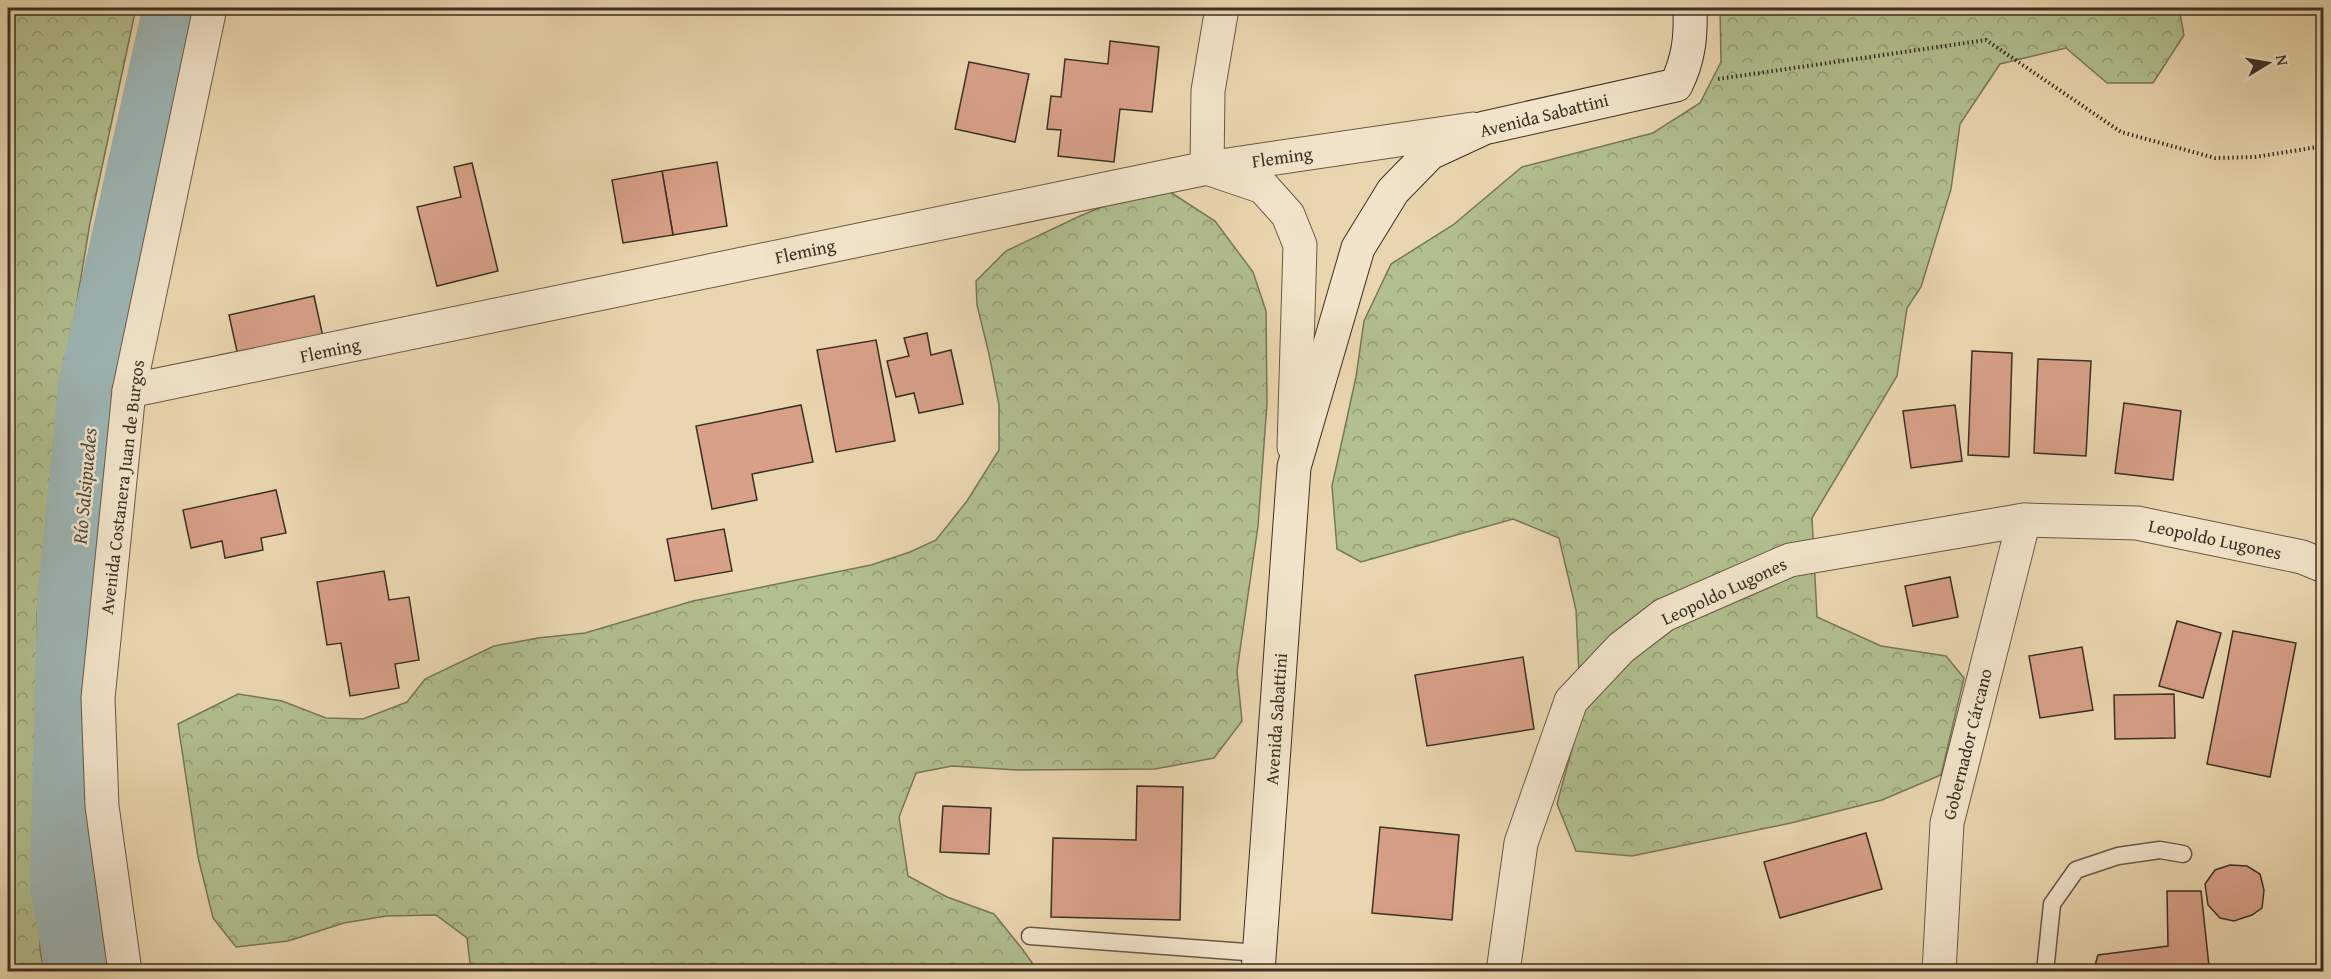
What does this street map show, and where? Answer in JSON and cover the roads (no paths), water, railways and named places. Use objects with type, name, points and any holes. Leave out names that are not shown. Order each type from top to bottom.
[{"type":"street","name":"Avenida Costanera Juan de Burgos","points":[[125,972],[102,806],[98,698],[129,392],[210,8]]},
{"type":"street","points":[[1207,168],[1208,91],[1222,8]]},
{"type":"street","name":"Avenida Sabattini","points":[[1294,467],[1358,248],[1393,191],[1430,153],[1484,128],[1677,85],[1686,65],[1691,40],[1690,8]]},
{"type":"street","name":"Fleming","points":[[129,392],[1207,168],[1484,128]]},
{"type":"street","name":"Avenida Sabattini","points":[[1207,168],[1263,187],[1288,215],[1300,245],[1294,467],[1258,962]]},
{"type":"street","name":"Leopoldo Lugones","points":[[1503,972],[1521,843],[1572,701],[1621,648],[1664,615],[1790,560],[2024,520],[2137,523],[2302,557],[2324,566]]},
{"type":"street","name":"Gobernador Cárcano","points":[[1939,972],[1947,823],[2024,520]]},
{"type":"lane","points":[[2045,972],[2052,904],[2076,870],[2118,856],[2160,850],[2183,854]]},
{"type":"lane","points":[[1030,936],[1258,962]]},
{"type":"waterway","name":"Río Salsipuedes","points":[[82,972],[66,887],[73,604],[94,388],[179,8]]}]
